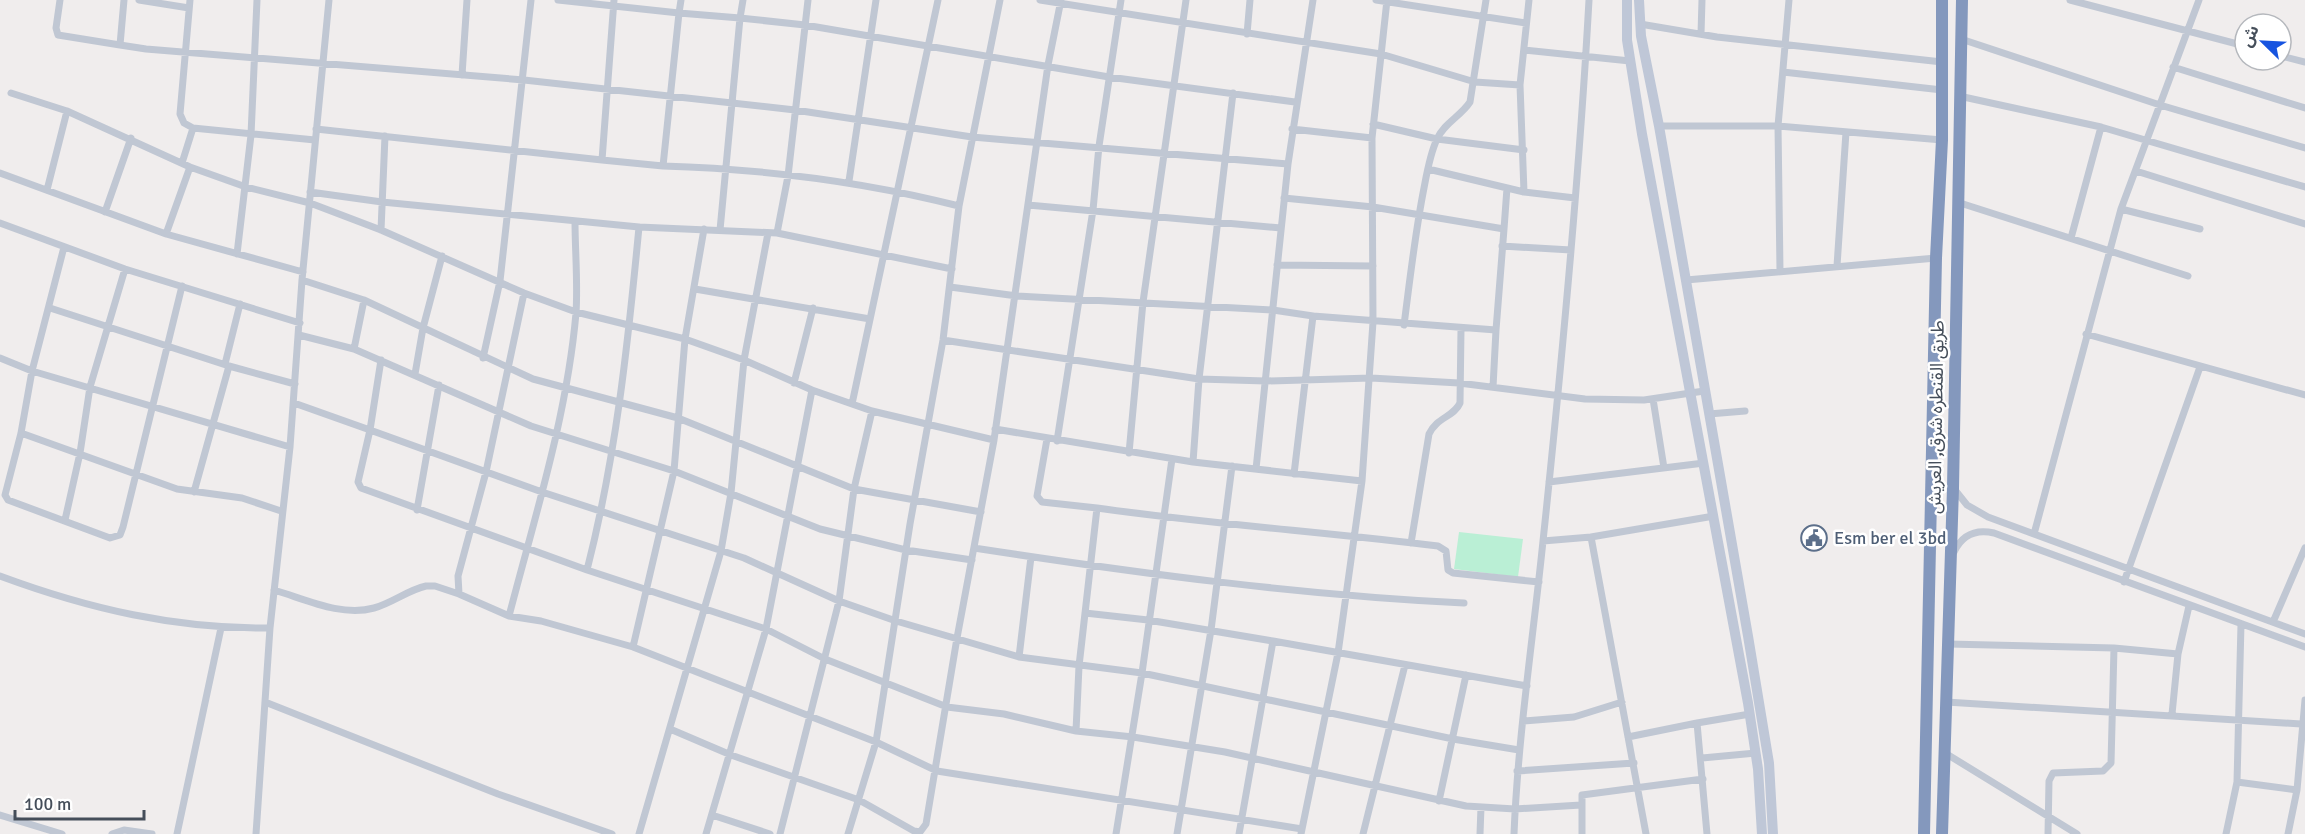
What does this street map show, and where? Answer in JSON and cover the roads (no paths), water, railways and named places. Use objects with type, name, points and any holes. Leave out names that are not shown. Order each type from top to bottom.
[{"type":"highway","name":"طريق القنطره شرق, العريش","points":[[1924,834],[1936,258],[1942,140],[1942,0]]},
{"type":"highway","name":"طريق القنطره شرق, العريش","points":[[1942,834],[1953,488],[1962,0]]},
{"type":"main road","points":[[1627,0],[1630,61],[1750,714],[1767,832]]},
{"type":"main road","points":[[1639,0],[1640,24],[1769,763],[1767,832]]},
{"type":"main road","points":[[1736,638],[1748,636]]},
{"type":"street","points":[[60,0],[56,28],[58,35],[120,45],[185,53],[322,62],[524,80],[670,98],[795,110],[972,137],[1099,146],[1288,164]]},
{"type":"street","points":[[120,45],[124,0]]},
{"type":"street","points":[[139,0],[190,4],[180,114],[184,123],[193,128],[315,140]]},
{"type":"street","points":[[237,254],[251,135],[256,0]]},
{"type":"street","points":[[256,834],[270,628],[281,512],[290,447],[302,276],[329,0]]},
{"type":"street","points":[[462,75],[467,0]]},
{"type":"street","points":[[483,358],[500,281],[524,80],[531,0]]},
{"type":"street","points":[[558,0],[805,25],[1109,77],[1295,102]]},
{"type":"street","points":[[663,166],[681,0]]},
{"type":"street","points":[[720,230],[743,0]]},
{"type":"street","points":[[777,233],[788,176],[808,0]]},
{"type":"street","points":[[849,181],[876,0]]},
{"type":"street","points":[[852,404],[938,0]]},
{"type":"street","points":[[848,834],[876,742],[914,500],[943,340],[959,206],[1000,0]]},
{"type":"street","points":[[1040,0],[1381,54],[1475,82],[1521,85]]},
{"type":"street","points":[[1057,441],[1077,298],[1093,210],[1099,146],[1121,0]]},
{"type":"street","points":[[1129,453],[1143,302],[1156,215],[1162,153],[1186,0]]},
{"type":"street","points":[[1246,34],[1250,0]]},
{"type":"street","points":[[1256,469],[1295,102],[1313,0]]},
{"type":"street","points":[[1376,0],[1526,23]]},
{"type":"street","points":[[1404,325],[1419,213],[1428,169],[1437,139],[1448,123],[1466,109],[1475,82],[1486,0]]},
{"type":"street","points":[[1524,192],[1521,85],[1529,0]]},
{"type":"street","points":[[1514,834],[1519,750],[1539,582],[1575,198],[1589,0]]},
{"type":"street","points":[[1701,34],[1702,0]]},
{"type":"street","points":[[1780,271],[1778,126],[1789,0]]},
{"type":"street","points":[[2070,0],[2233,43]]},
{"type":"street","points":[[2034,534],[2108,251],[2146,140],[2199,0]]},
{"type":"street","points":[[274,590],[337,609],[357,610],[373,608],[426,586],[435,586],[509,616],[541,621],[570,632],[633,646],[810,718],[876,742],[937,771],[1123,799],[1301,831],[1315,773],[1338,653],[1362,481],[1371,378],[1373,322],[1372,138],[1387,1]]},
{"type":"street","points":[[670,729],[731,755],[859,800],[904,827],[920,832],[929,817],[957,638],[996,429],[1017,296],[1048,65],[1060,2]]},
{"type":"street","points":[[602,160],[613,4]]},
{"type":"street","points":[[1640,24],[1701,34],[1942,62]]},
{"type":"street","points":[[1961,39],[2160,105],[2305,148]]},
{"type":"street","points":[[1524,50],[1630,61]]},
{"type":"street","points":[[2173,67],[2305,108]]},
{"type":"street","points":[[1783,72],[1942,90]]},
{"type":"street","points":[[11,93],[67,111],[131,138],[189,167],[246,187],[310,203],[381,230],[524,293],[576,312],[685,339],[744,360],[812,390],[872,411],[994,440]]},
{"type":"street","points":[[1193,462],[1199,379],[1233,93]]},
{"type":"street","points":[[1959,96],[2101,127],[2305,187]]},
{"type":"street","points":[[47,190],[67,111]]},
{"type":"street","points":[[1373,124],[1437,139],[1524,150]]},
{"type":"street","points":[[1659,126],[1778,126],[1942,140]]},
{"type":"street","points":[[2071,238],[2101,127]]},
{"type":"street","points":[[182,163],[193,128]]},
{"type":"street","points":[[316,129],[514,153],[663,166],[726,168],[849,181],[898,190],[959,206]]},
{"type":"street","points":[[1292,129],[1372,138]]},
{"type":"street","points":[[1837,266],[1846,132]]},
{"type":"street","points":[[381,230],[384,136]]},
{"type":"street","points":[[105,212],[131,138]]},
{"type":"street","points":[[166,234],[189,167]]},
{"type":"street","points":[[1428,169],[1524,192],[1575,198]]},
{"type":"street","points":[[2136,171],[2305,224]]},
{"type":"street","points":[[0,173],[166,234],[237,254],[302,276],[364,300],[506,368],[563,389],[621,401],[678,418],[854,489],[981,512]]},
{"type":"street","points":[[1493,387],[1507,188]]},
{"type":"street","points":[[310,192],[382,202],[639,227],[777,233],[951,269]]},
{"type":"street","points":[[1284,198],[1419,213],[1504,228]]},
{"type":"street","points":[[1957,202],[2188,276]]},
{"type":"street","points":[[1028,205],[1281,228]]},
{"type":"street","points":[[2121,210],[2200,229]]},
{"type":"street","points":[[509,616],[555,435],[576,312],[575,221]]},
{"type":"street","points":[[0,224],[125,268],[300,323]]},
{"type":"street","points":[[587,570],[602,512],[621,401],[639,227]]},
{"type":"street","points":[[633,646],[674,471],[685,339],[705,230]]},
{"type":"street","points":[[639,834],[721,551],[731,493],[744,360],[768,233]]},
{"type":"street","points":[[1502,246],[1570,250]]},
{"type":"street","points":[[64,247],[32,371],[6,498],[111,538],[117,537],[123,527],[182,286]]},
{"type":"street","points":[[415,374],[423,328],[442,256]]},
{"type":"street","points":[[1686,280],[1936,258]]},
{"type":"street","points":[[1277,265],[1373,266]]},
{"type":"street","points":[[65,520],[80,453],[90,387],[106,326],[125,268]]},
{"type":"street","points":[[950,287],[1017,296],[1273,310],[1404,325],[1496,330]]},
{"type":"street","points":[[695,289],[870,319]]},
{"type":"street","points":[[459,594],[458,576],[486,472],[506,368],[524,293]]},
{"type":"street","points":[[354,349],[364,300]]},
{"type":"street","points":[[194,492],[213,427],[240,304]]},
{"type":"street","points":[[50,308],[227,365],[295,384]]},
{"type":"street","points":[[794,383],[813,308]]},
{"type":"street","points":[[1294,474],[1313,316]]},
{"type":"street","points":[[1411,543],[1430,434],[1436,422],[1458,407],[1461,397],[1459,383],[1461,329]]},
{"type":"street","points":[[2086,334],[2305,395]]},
{"type":"street","points":[[299,336],[354,349],[555,435],[613,450],[674,471],[789,518],[848,537],[906,550],[972,560]]},
{"type":"street","points":[[943,340],[1008,352],[1138,368],[1199,379],[1266,381],[1371,378],[1459,383],[1557,397],[1653,399],[1704,391]]},
{"type":"street","points":[[0,358],[32,371],[90,387],[213,427],[290,447]]},
{"type":"street","points":[[381,360],[359,486],[417,510],[526,549],[706,607],[766,629],[825,659],[947,707],[1004,714],[1076,731],[1132,736],[1190,746],[1439,801],[1515,809],[1581,805]]},
{"type":"street","points":[[2124,582],[2200,367]]},
{"type":"street","points":[[417,510],[439,385]]},
{"type":"street","points":[[706,834],[731,755],[766,629],[812,390]]},
{"type":"street","points":[[1653,399],[1664,468]]},
{"type":"street","points":[[294,404],[542,492],[721,551],[839,601],[896,621],[1018,657],[1142,674],[1264,697],[1453,739],[1519,750]]},
{"type":"street","points":[[780,834],[839,601],[854,489],[872,411]]},
{"type":"street","points":[[1708,414],[1745,411]]},
{"type":"street","points":[[996,429],[1129,453],[1362,481]]},
{"type":"street","points":[[21,433],[80,453],[135,476],[194,492],[242,498],[281,512]]},
{"type":"street","points":[[1047,439],[1037,496],[1042,502],[1444,548],[1448,570],[1453,573],[1539,582]]},
{"type":"street","points":[[1116,834],[1142,674],[1154,574],[1172,459]]},
{"type":"street","points":[[1549,482],[1704,463]]},
{"type":"street","points":[[1177,834],[1211,630],[1232,466]]},
{"type":"street","points":[[1953,488],[1976,512],[2305,634]]},
{"type":"street","points":[[1076,731],[1079,666],[1097,508]]},
{"type":"street","points":[[1543,541],[1591,537],[1714,516]]},
{"type":"street","points":[[1951,560],[1961,541],[1973,532],[1984,531],[2305,647]]},
{"type":"street","points":[[1591,537],[1646,834]]},
{"type":"street","points":[[974,548],[1217,583],[1346,597],[1464,603]]},
{"type":"street","points":[[2273,622],[2305,548]]},
{"type":"street","points":[[1018,657],[1031,557]]},
{"type":"street","points":[[0,576],[67,600],[162,622],[221,628],[270,628]]},
{"type":"street","points":[[2172,714],[2178,654],[2189,606]]},
{"type":"street","points":[[1085,613],[1211,630],[1527,686]]},
{"type":"street","points":[[2226,834],[2237,782],[2241,624]]},
{"type":"street","points":[[177,834],[221,628]]},
{"type":"street","points":[[1239,834],[1254,759],[1272,641]]},
{"type":"street","points":[[1948,644],[2114,648],[2178,654]]},
{"type":"street","points":[[2048,834],[2049,781],[2053,773],[2103,771],[2110,766],[2113,748],[2114,648]]},
{"type":"street","points":[[1363,834],[1406,665]]},
{"type":"street","points":[[1439,801],[1466,675]]},
{"type":"street","points":[[2288,834],[2296,790],[2305,700]]},
{"type":"street","points":[[265,702],[528,805],[612,834]]},
{"type":"street","points":[[1523,721],[1574,717],[1622,702]]},
{"type":"street","points":[[1946,702],[2172,714],[2301,724]]},
{"type":"street","points":[[1628,737],[1750,714]]},
{"type":"street","points":[[1697,723],[1702,758],[1707,834]]},
{"type":"street","points":[[1702,758],[1756,753]]},
{"type":"street","points":[[1945,753],[2077,834]]},
{"type":"street","points":[[1517,771],[1634,763]]},
{"type":"street","points":[[1582,834],[1580,797],[1583,794],[1638,789],[1703,779]]},
{"type":"street","points":[[2237,782],[2296,790]]},
{"type":"street","points":[[1480,834],[1481,807]]},
{"type":"street","points":[[0,814],[62,834]]},
{"type":"street","points":[[712,815],[770,834]]},
{"type":"street","points":[[112,834],[124,830],[152,834]]},
{"type":"place","name":"Esm ber el 3bd","points":[[1814,538]]}]
